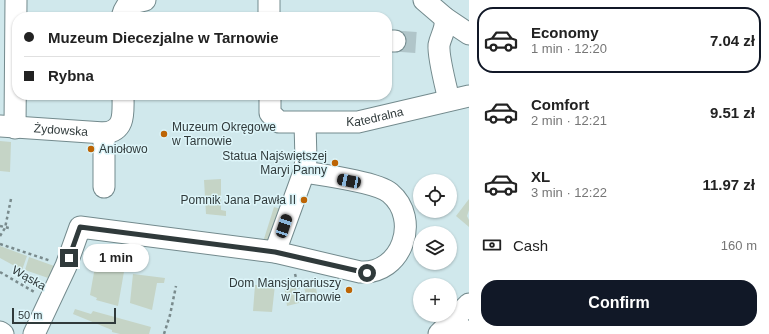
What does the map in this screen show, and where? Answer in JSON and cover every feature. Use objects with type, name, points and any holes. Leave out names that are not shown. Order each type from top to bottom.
[{"type":"street","points":[[15,12],[16,0]]},
{"type":"street","points":[[269,0],[269,12]]},
{"type":"street","points":[[424,0],[445,18],[469,34]]},
{"type":"street","points":[[445,18],[445,27],[441,40],[431,47],[449,100]]},
{"type":"street","points":[[8,127],[8,68],[12,34]]},
{"type":"street","name":"Katedralna","points":[[271,125],[358,122],[469,96]]},
{"type":"street","points":[[104,187],[111,130],[123,115],[123,100]]},
{"type":"street","points":[[270,100],[271,125]]},
{"type":"street","points":[[275,252],[304,172],[306,160],[305,123]]},
{"type":"street","name":"Żydowska","points":[[8,127],[111,130]]},
{"type":"street","points":[[34,334],[66,266],[80,227],[275,252],[367,273],[381,270],[387,265],[394,258],[402,243],[405,228],[405,216],[401,205],[388,192],[369,184],[304,172]]},
{"type":"street","points":[[451,330],[469,304]]},
{"type":"path","points":[[203,129],[271,125]]},
{"type":"path","points":[[0,235],[5,228],[11,199]]},
{"type":"path","points":[[0,226],[9,228]]},
{"type":"path","points":[[0,244],[66,266]]},
{"type":"path","points":[[292,269],[297,276],[303,302]]},
{"type":"path","name":"Wąska","points":[[0,272],[50,300]]},
{"type":"path","points":[[164,334],[170,315],[176,286]]},
{"type":"green space","points":[[0,141],[11,142],[10,172],[0,171]]},
{"type":"green space","points":[[221,179],[221,210],[226,211],[226,216],[206,214],[204,180]]},
{"type":"green space","points":[[469,199],[469,210],[467,216],[469,220],[469,227],[457,217],[457,215]]},
{"type":"green space","points":[[274,207],[281,209],[270,241],[263,242]]},
{"type":"green space","points":[[0,246],[27,256],[22,270],[0,258]]},
{"type":"green space","points":[[29,257],[57,267],[51,279],[25,270]]},
{"type":"green space","points":[[96,261],[125,266],[118,306],[96,300],[97,298],[90,295]]},
{"type":"green space","points":[[133,274],[165,278],[164,283],[157,283],[152,310],[130,303]]},
{"type":"green space","points":[[314,278],[318,299],[308,301],[302,281]]},
{"type":"green space","points":[[295,282],[299,303],[287,306],[284,285]]},
{"type":"green space","points":[[255,285],[275,285],[272,312],[253,311]]},
{"type":"green space","points":[[75,309],[91,314],[93,311],[151,327],[149,334],[120,334],[112,332],[112,330],[73,314]]},
{"type":"tunnel","points":[[395,41],[424,43]]},
{"type":"place","name":"Muzeum Okręgowe w Tarnowie","points":[[164,134]]},
{"type":"place","name":"Aniołowo","points":[[91,149]]},
{"type":"place","name":"Statua Najświętszej Maryi Panny","points":[[335,163]]},
{"type":"place","name":"Pomnik Jana Pawła II","points":[[304,200]]},
{"type":"place","name":"Dom Mansjonariuszy w Tarnowie","points":[[349,290]]},
{"type":"route","points":[[69,258],[80,227],[265,252],[275,252],[367,273]]}]
